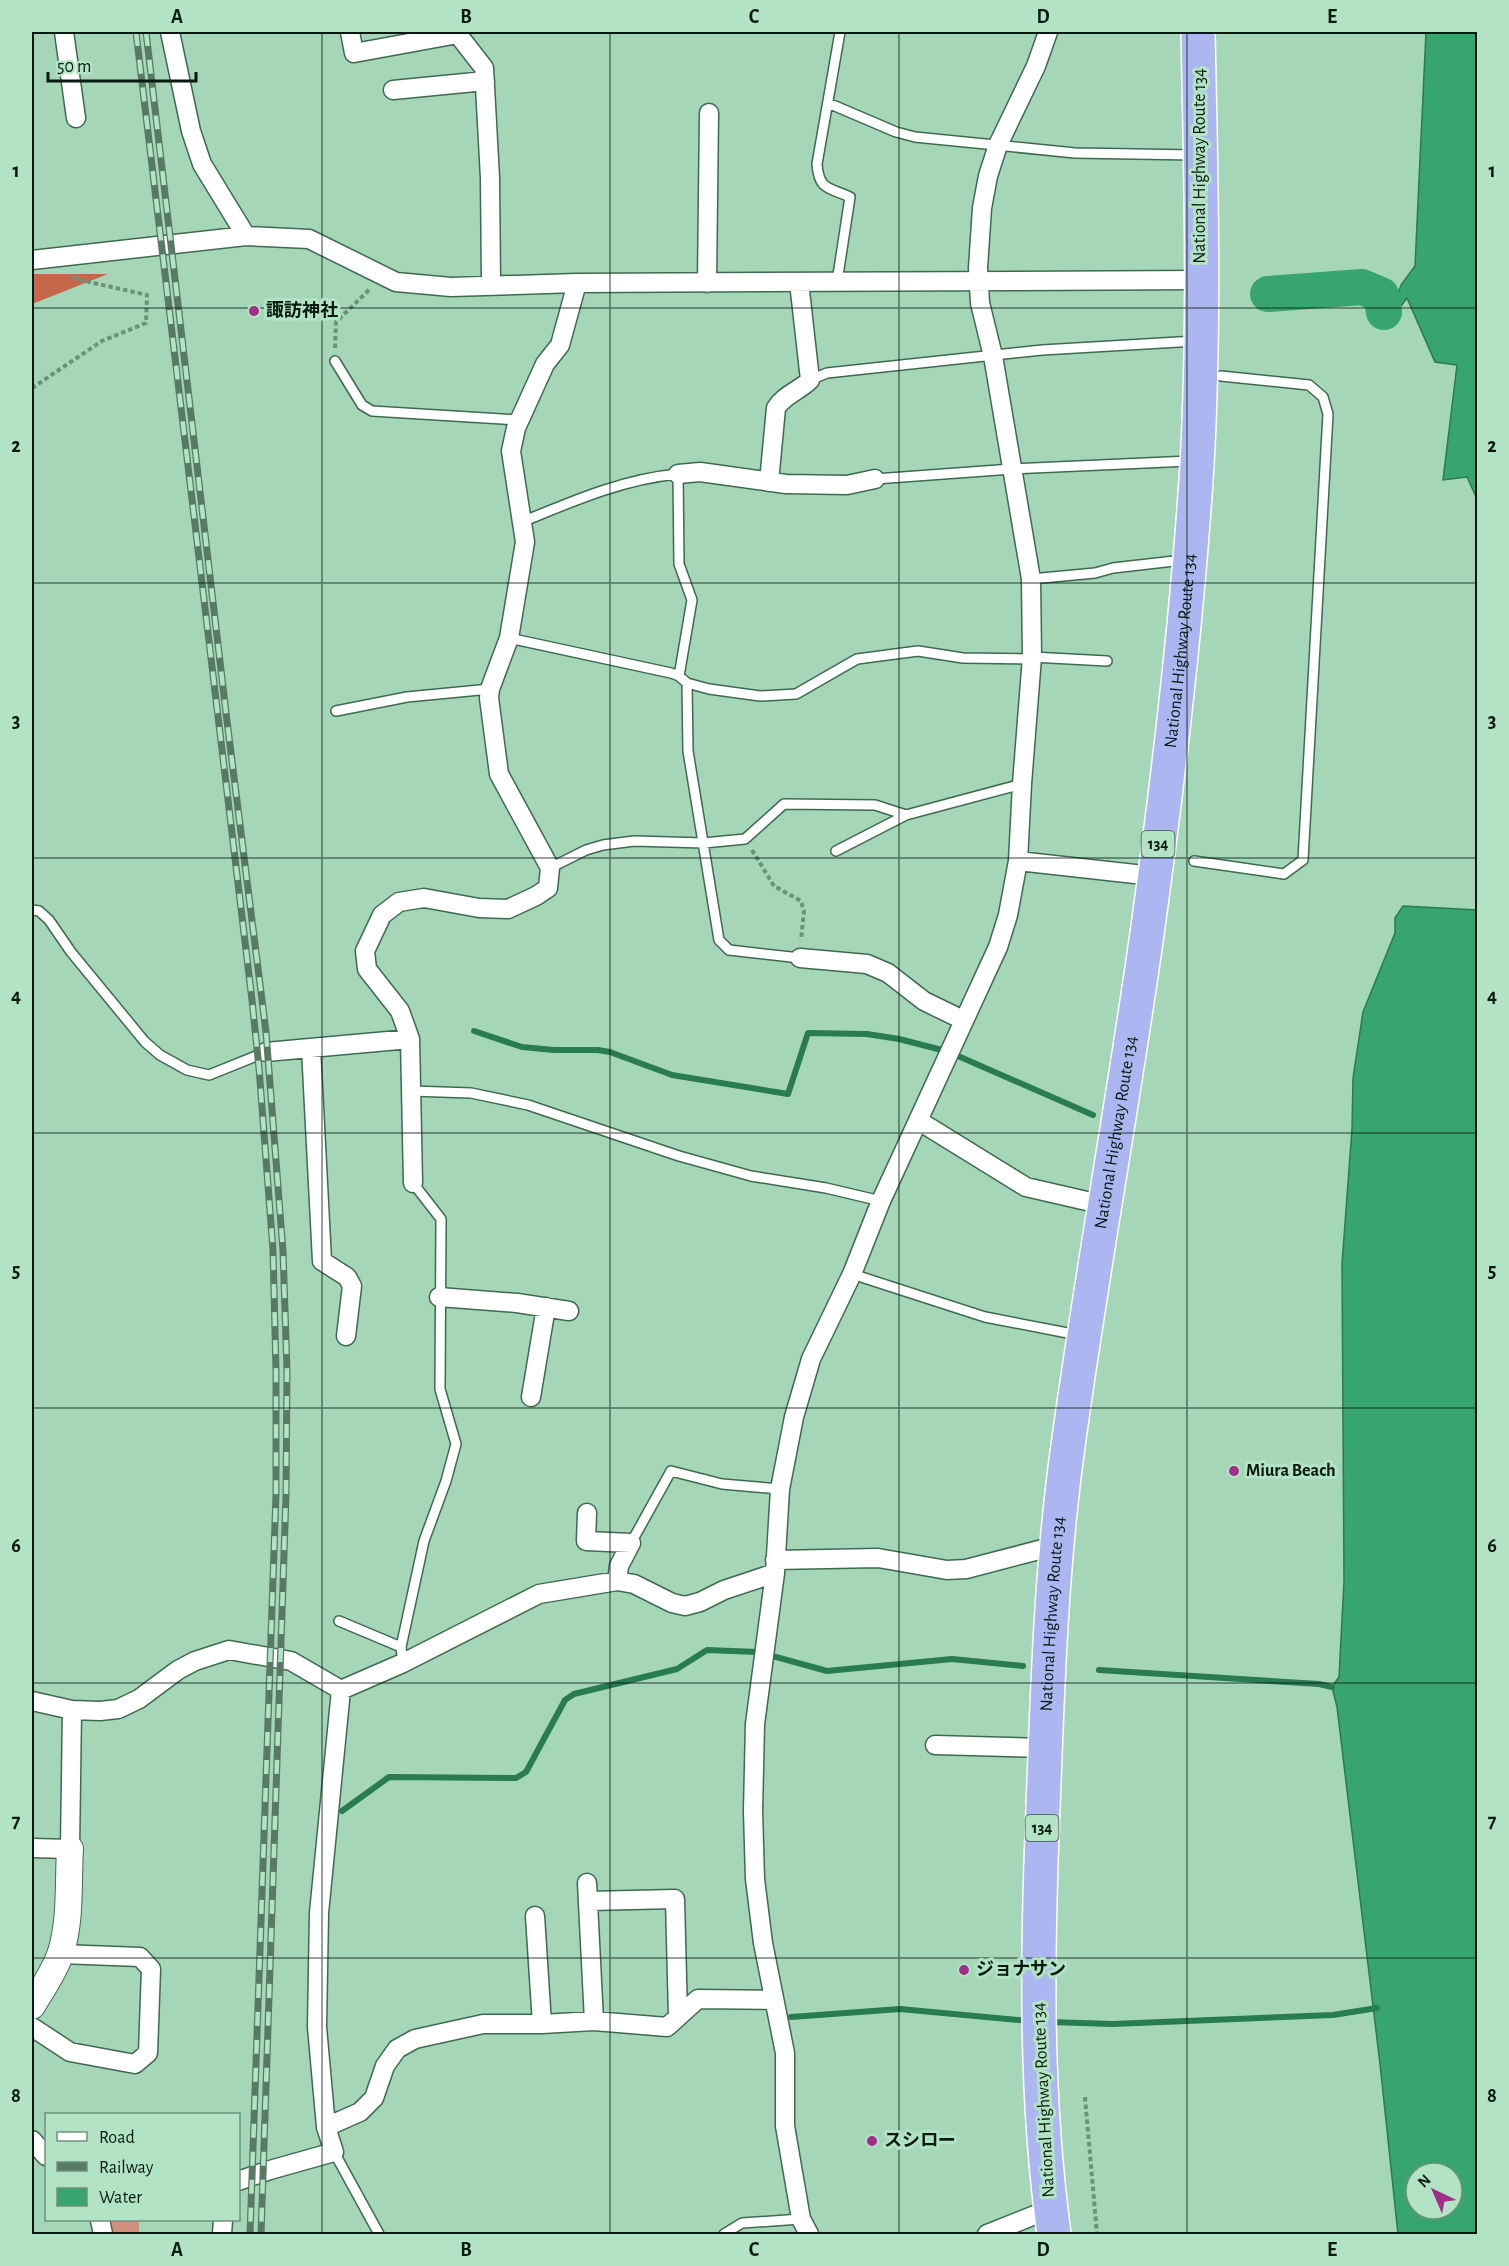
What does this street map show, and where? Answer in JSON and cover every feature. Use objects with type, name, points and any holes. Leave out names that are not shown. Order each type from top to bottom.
[{"type":"highway","name":"National Highway Route 134","points":[[1052,2222],[1042,2118],[1038,2005],[1050,1651],[1067,1449],[1146,938],[1180,670],[1197,460],[1201,340],[1198,32]]},
{"type":"street","points":[[64,32],[76,118]]},
{"type":"street","points":[[170,32],[191,131],[202,164],[246,236]]},
{"type":"street","points":[[350,32],[354,52],[457,33],[484,68],[490,178],[491,284]]},
{"type":"street","points":[[805,2227],[785,2126],[785,2053],[763,1943],[755,1879],[753,1811],[755,1724],[775,1566],[780,1489],[794,1417],[811,1359],[852,1274],[881,1201],[998,947],[1008,915],[1018,861],[1032,658],[1031,579],[993,356],[977,281],[982,208],[998,145],[1036,66],[1048,32]]},
{"type":"street","points":[[393,90],[485,81]]},
{"type":"street","points":[[707,283],[709,113]]},
{"type":"street","points":[[32,260],[246,236],[309,239],[396,282],[451,287],[577,283],[1200,280]]},
{"type":"street","points":[[769,482],[776,408],[782,399],[802,388],[810,380],[799,282]]},
{"type":"street","points":[[413,1183],[410,1039],[400,1011],[367,969],[365,951],[382,915],[399,902],[424,898],[479,908],[508,909],[548,888],[550,868],[499,774],[489,698],[490,689],[510,638],[525,542],[511,451],[520,420],[546,364],[560,345],[577,283]]},
{"type":"street","points":[[678,474],[700,472],[769,482],[848,485],[875,479]]},
{"type":"street","points":[[1018,861],[1153,876]]},
{"type":"street","points":[[800,958],[867,964],[888,974],[924,1002],[963,1020]]},
{"type":"street","points":[[266,1052],[410,1039]]},
{"type":"street","points":[[311,1048],[322,1261],[347,1277],[352,1286],[346,1336]]},
{"type":"street","points":[[919,1121],[1026,1187],[1104,1205]]},
{"type":"street","points":[[439,1297],[569,1311]]},
{"type":"street","points":[[531,1397],[546,1307]]},
{"type":"street","points":[[587,1513],[586,1541],[631,1543],[619,1566],[617,1581]]},
{"type":"street","points":[[341,1690],[402,1655],[539,1594],[617,1581],[633,1584],[672,1603],[685,1606],[700,1602],[775,1566],[878,1558],[947,1569],[966,1569],[1058,1545]]},
{"type":"street","points":[[32,1701],[72,1710],[100,1712],[118,1709],[139,1699],[178,1670],[195,1661],[229,1650],[291,1660],[341,1690]]},
{"type":"street","points":[[240,2180],[334,2152],[326,2127],[318,2027],[319,1913],[341,1690]]},
{"type":"street","points":[[32,2006],[52,1972],[67,1928],[72,1710]]},
{"type":"street","points":[[935,1745],[1046,1748]]},
{"type":"street","points":[[32,1848],[70,1849]]},
{"type":"street","points":[[594,2021],[588,1892],[675,1899],[678,2017]]},
{"type":"street","points":[[535,1916],[542,2024]]},
{"type":"street","points":[[32,2027],[70,2052],[135,2064],[148,2053],[151,1969],[140,1957],[60,1954]]},
{"type":"street","points":[[326,2127],[360,2112],[374,2098],[385,2066],[397,2049],[415,2039],[483,2024],[594,2021],[667,2027],[698,1999],[774,2000]]},
{"type":"street","points":[[32,2140],[45,2155]]},
{"type":"street","points":[[987,2235],[1052,2222]]},
{"type":"lane","points":[[837,282],[850,197],[822,184],[818,178],[817,164],[840,32]]},
{"type":"lane","points":[[828,103],[896,132],[915,137],[1075,153],[1200,155]]},
{"type":"lane","points":[[810,380],[827,373],[1042,350],[1201,340]]},
{"type":"lane","points":[[335,361],[362,405],[372,411],[520,420]]},
{"type":"lane","points":[[1194,861],[1284,874],[1303,860],[1328,414],[1323,397],[1309,385],[1221,376]]},
{"type":"lane","points":[[875,479],[1012,469],[1197,460]]},
{"type":"lane","points":[[521,522],[594,492],[654,476],[678,474],[679,564],[692,600],[683,679],[688,751],[719,940],[729,950],[800,958]]},
{"type":"lane","points":[[1031,579],[1190,560]]},
{"type":"lane","points":[[510,638],[683,679],[709,688],[760,696],[796,694],[857,659],[918,651],[963,658],[1032,658],[1107,662]]},
{"type":"lane","points":[[336,711],[407,697],[490,689]]},
{"type":"lane","points":[[836,851],[906,815],[1022,784]]},
{"type":"lane","points":[[550,868],[586,850],[603,845],[633,841],[704,843],[745,839],[784,804],[875,805],[906,815]]},
{"type":"lane","points":[[32,910],[39,911],[49,920],[71,952],[145,1042],[186,1070],[209,1075],[266,1052]]},
{"type":"lane","points":[[411,1092],[471,1093],[528,1106],[679,1156],[751,1176],[826,1188],[881,1201]]},
{"type":"lane","points":[[339,1621],[402,1655],[424,1541],[446,1481],[456,1444],[440,1389],[441,1219],[413,1183]]},
{"type":"lane","points":[[852,1274],[984,1317],[1085,1336]]},
{"type":"lane","points":[[631,1543],[671,1471],[722,1484],[780,1489]]},
{"type":"lane","points":[[334,2152],[379,2235]]},
{"type":"lane","points":[[724,2235],[742,2223],[805,2227]]},
{"type":"path","points":[[32,388],[102,341],[146,323],[147,295],[76,279],[60,257]]},
{"type":"path","points":[[335,361],[336,322],[381,275]]},
{"type":"path","points":[[745,839],[774,886],[801,901],[804,911],[800,958]]},
{"type":"path","points":[[1085,2097],[1097,2235]]},
{"type":"shaded area","points":[[32,274],[108,274],[32,304]]},
{"type":"shaded area","points":[[104,2221],[139,2221],[139,2234],[107,2234]]},
{"type":"water","points":[[1426,32],[1477,32],[1477,499],[1467,477],[1443,480],[1457,365],[1435,362],[1407,298],[1389,322],[1384,319],[1384,312],[1391,312],[1401,285],[1415,266]]},
{"type":"water","points":[[1403,906],[1477,910],[1477,2234],[1398,2234],[1337,1707],[1332,1687],[1339,1677],[1344,1581],[1342,1264],[1352,1129],[1353,1078],[1363,1012],[1395,933],[1395,918]]},
{"type":"waterway","points":[[1268,294],[1362,287],[1381,295],[1384,312]]},
{"type":"waterway","points":[[474,1031],[522,1047],[610,1052],[672,1075],[788,1094],[808,1033],[867,1034],[942,1050]]},
{"type":"waterway","points":[[958,1056],[1093,1115]]},
{"type":"waterway","points":[[342,1811],[389,1777],[516,1778],[526,1772],[565,1700],[574,1694],[677,1669],[707,1650],[758,1652],[827,1671],[952,1659],[1023,1666]]},
{"type":"waterway","points":[[1099,1670],[1319,1684],[1332,1687]]},
{"type":"waterway","points":[[1049,2022],[1113,2024],[1333,2015],[1377,2008]]},
{"type":"waterway","points":[[791,2017],[900,2009],[1030,2021]]},
{"type":"railway","points":[[136,32],[252,1000],[273,1250],[276,1494],[250,2234]]},
{"type":"railway","points":[[146,32],[266,1032],[283,1251],[287,1370],[286,1495],[261,2234]]},
{"type":"place","name":"諏訪神社","points":[[254,311]]},
{"type":"place","name":"Miura Beach","points":[[1234,1471]]},
{"type":"place","name":"ジョナサン","points":[[964,1970]]},
{"type":"place","name":"スシロー","points":[[872,2141]]}]
